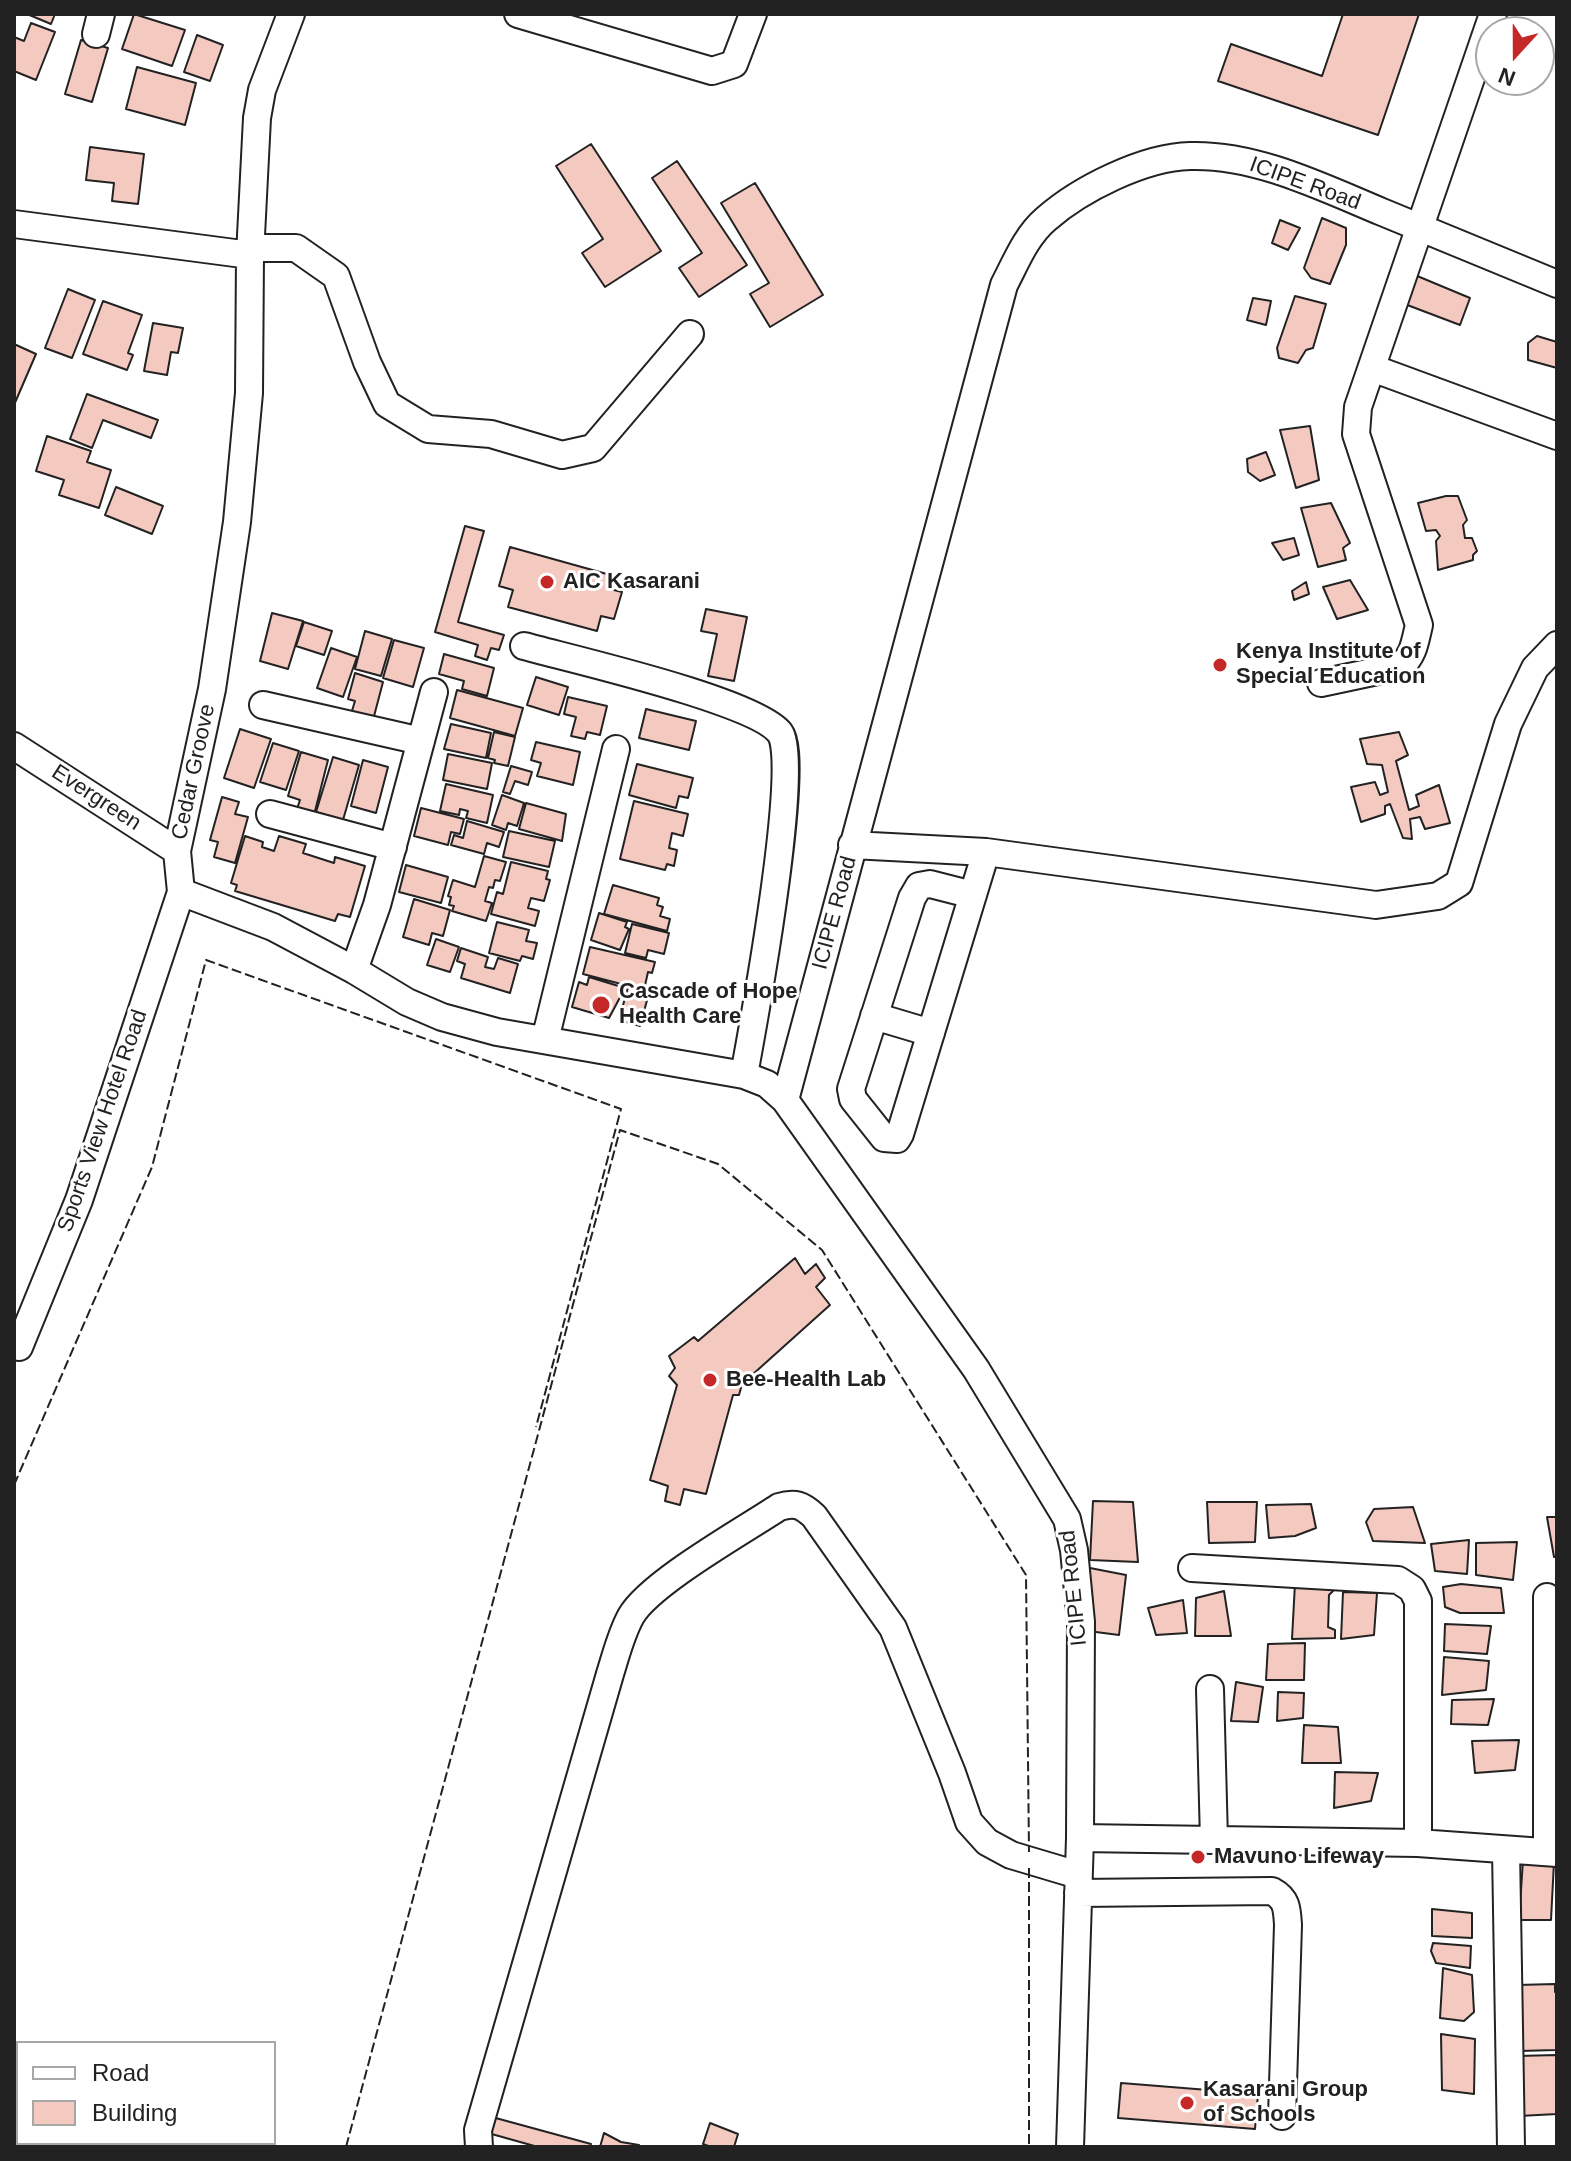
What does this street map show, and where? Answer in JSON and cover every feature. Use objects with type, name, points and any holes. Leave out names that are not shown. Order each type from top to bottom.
[{"type":"street","name":"Cedar Groove","points":[[181,892],[177,851],[212,689],[237,522],[249,393],[250,252],[256,133],[262,90],[291,14]]},
{"type":"street","points":[[518,14],[712,71],[734,64],[753,14]]},
{"type":"street","points":[[1321,683],[1401,666],[1409,659],[1419,625],[1356,434],[1358,407],[1493,14]]},
{"type":"street","name":"ICIPE Road","points":[[1070,2147],[1080,1838],[1081,1622],[1074,1550],[1067,1519],[976,1369],[785,1100],[1004,285],[1025,244],[1046,219],[1104,180],[1140,166],[1188,156],[1242,161],[1306,181],[1557,284]]},
{"type":"street","points":[[14,224],[250,252],[296,248],[336,276],[367,362],[387,404],[428,429],[491,434],[562,455],[593,448],[690,334]]},
{"type":"street","points":[[1372,368],[1557,436]]},
{"type":"street","points":[[852,845],[986,852],[1376,905],[1438,896],[1459,883],[1508,724],[1535,668],[1557,645]]},
{"type":"street","points":[[524,646],[704,696],[749,712],[781,734],[785,746],[787,796],[758,1001],[744,1075]]},
{"type":"street","points":[[354,970],[377,905],[434,692]]},
{"type":"street","points":[[263,705],[421,741]]},
{"type":"street","name":"Evergreen","points":[[14,746],[177,851]]},
{"type":"street","points":[[545,1040],[616,749]]},
{"type":"street","points":[[270,814],[393,847]]},
{"type":"street","points":[[973,895],[930,884],[919,886],[912,898],[850,1094],[884,1138],[897,1139],[900,1134],[931,1033],[973,895],[986,852]]},
{"type":"street","points":[[181,892],[273,927],[407,1002],[442,1017],[497,1032],[744,1075],[767,1084],[785,1100]]},
{"type":"street","name":"Sports View Hotel Road","points":[[16,1349],[79,1200],[181,892]]},
{"type":"street","points":[[874,1016],[931,1033]]},
{"type":"street","points":[[479,2147],[478,2130],[610,1674],[631,1615],[641,1602],[670,1579],[779,1507],[793,1503],[804,1506],[814,1516],[893,1628],[969,1822],[987,1842],[1078,1884],[1272,1891],[1282,1896],[1287,1907],[1288,1925],[1282,2116]]},
{"type":"street","points":[[1192,1568],[1398,1580],[1412,1589],[1418,1601],[1418,1843]]},
{"type":"street","points":[[1080,1838],[1418,1843],[1552,1853],[1547,1597]]},
{"type":"street","points":[[1210,1689],[1214,1840]]},
{"type":"street","points":[[1506,1850],[1511,2147]]},
{"type":"building","points":[[27,14],[55,14],[51,24]]},
{"type":"building","points":[[134,14],[185,30],[172,66],[122,49]]},
{"type":"building","points":[[1343,14],[1419,14],[1378,135],[1218,81],[1231,44],[1322,76]]},
{"type":"building","points":[[31,23],[55,32],[36,80],[14,71],[14,37],[24,41]]},
{"type":"building","points":[[197,35],[223,45],[210,81],[184,72]]},
{"type":"building","points":[[81,40],[108,48],[92,102],[65,94]]},
{"type":"building","points":[[137,67],[196,83],[185,125],[126,109]]},
{"type":"building","points":[[591,144],[661,251],[605,287],[582,253],[603,239],[556,166]]},
{"type":"building","points":[[90,147],[144,154],[138,204],[112,201],[114,183],[86,180]]},
{"type":"building","points":[[677,161],[747,265],[699,297],[679,268],[702,253],[652,178]]},
{"type":"building","points":[[755,183],[823,295],[770,327],[750,294],[769,283],[721,203]]},
{"type":"building","points":[[1322,218],[1346,228],[1346,245],[1330,284],[1311,278],[1304,268]]},
{"type":"building","points":[[1280,220],[1300,228],[1288,250],[1272,243]]},
{"type":"building","points":[[1410,273],[1470,298],[1460,325],[1402,303]]},
{"type":"building","points":[[68,289],[95,300],[72,358],[45,348]]},
{"type":"building","points":[[1295,296],[1326,304],[1313,348],[1306,350],[1298,363],[1279,358],[1277,348]]},
{"type":"building","points":[[1253,298],[1271,301],[1266,325],[1247,320]]},
{"type":"building","points":[[103,301],[142,315],[128,353],[133,355],[127,370],[83,354]]},
{"type":"building","points":[[153,323],[183,328],[178,353],[171,352],[167,375],[144,371]]},
{"type":"building","points":[[1537,336],[1557,342],[1557,368],[1528,360],[1528,343]]},
{"type":"building","points":[[14,344],[36,354],[14,405]]},
{"type":"building","points":[[87,394],[158,420],[151,438],[103,420],[92,448],[70,439]]},
{"type":"building","points":[[1310,426],[1319,480],[1296,488],[1280,430]]},
{"type":"building","points":[[47,436],[91,451],[87,462],[111,470],[99,508],[59,495],[64,480],[36,471]]},
{"type":"building","points":[[1266,452],[1275,475],[1260,481],[1248,472],[1247,459]]},
{"type":"building","points":[[116,487],[163,506],[152,534],[105,515]]},
{"type":"building","points":[[1458,496],[1467,520],[1463,525],[1465,538],[1472,538],[1477,551],[1473,560],[1438,570],[1436,541],[1440,536],[1436,530],[1426,531],[1418,503]]},
{"type":"building","points":[[1331,503],[1350,543],[1343,548],[1346,560],[1318,567],[1301,508]]},
{"type":"building","points":[[465,526],[484,531],[458,622],[504,635],[499,650],[491,648],[487,660],[475,656],[478,645],[435,632]]},
{"type":"building","points":[[1294,538],[1299,555],[1283,560],[1272,543]]},
{"type":"building","points":[[510,547],[614,576],[610,589],[622,592],[614,619],[601,616],[597,631],[508,607],[513,590],[499,586]]},
{"type":"building","points":[[1350,580],[1368,610],[1337,619],[1323,587]]},
{"type":"building","points":[[1306,582],[1309,594],[1294,600],[1292,591]]},
{"type":"building","points":[[706,609],[747,617],[734,681],[708,676],[717,634],[701,631]]},
{"type":"building","points":[[272,613],[303,621],[288,669],[260,661]]},
{"type":"building","points":[[304,622],[332,631],[324,655],[296,646]]},
{"type":"building","points":[[365,631],[392,639],[381,676],[355,669]]},
{"type":"building","points":[[394,640],[424,648],[413,687],[383,678]]},
{"type":"building","points":[[331,648],[357,657],[343,697],[317,688]]},
{"type":"building","points":[[444,654],[494,668],[487,696],[462,689],[464,681],[439,674]]},
{"type":"building","points":[[355,673],[383,682],[373,720],[351,714],[355,701],[348,699]]},
{"type":"building","points":[[536,677],[568,687],[559,715],[527,705]]},
{"type":"building","points":[[457,690],[523,708],[515,736],[450,718]]},
{"type":"building","points":[[568,697],[607,706],[600,735],[587,732],[585,739],[571,736],[576,717],[564,714]]},
{"type":"building","points":[[646,709],[696,721],[689,750],[639,738]]},
{"type":"building","points":[[451,724],[491,733],[486,758],[444,749]]},
{"type":"building","points":[[240,729],[271,739],[254,788],[224,778]]},
{"type":"building","points":[[494,732],[515,737],[508,766],[494,763],[495,760],[488,758]]},
{"type":"building","points":[[1399,732],[1408,755],[1396,761],[1409,810],[1419,806],[1416,795],[1439,785],[1450,823],[1425,829],[1420,817],[1410,819],[1412,839],[1403,838],[1390,804],[1385,806],[1385,814],[1361,822],[1351,787],[1375,782],[1380,795],[1388,792],[1382,765],[1367,764],[1360,739]]},
{"type":"building","points":[[536,742],[580,752],[573,785],[537,776],[541,763],[531,760]]},
{"type":"building","points":[[273,743],[299,751],[286,790],[260,782]]},
{"type":"building","points":[[301,752],[328,760],[314,815],[297,809],[300,800],[288,796]]},
{"type":"building","points":[[448,754],[492,763],[487,789],[443,780]]},
{"type":"building","points":[[333,757],[359,765],[343,820],[316,812]]},
{"type":"building","points":[[363,760],[388,767],[376,813],[351,806]]},
{"type":"building","points":[[637,764],[693,778],[688,798],[679,796],[676,808],[629,795]]},
{"type":"building","points":[[511,766],[532,772],[528,785],[515,781],[510,794],[503,792]]},
{"type":"building","points":[[446,784],[493,795],[487,823],[466,818],[468,811],[460,809],[459,815],[440,811]]},
{"type":"building","points":[[502,795],[524,803],[517,826],[508,823],[506,830],[492,825]]},
{"type":"building","points":[[222,797],[239,802],[235,814],[248,817],[235,863],[214,857],[218,842],[210,840]]},
{"type":"building","points":[[634,801],[688,814],[683,836],[672,833],[669,848],[677,850],[674,866],[667,864],[665,870],[620,859]]},
{"type":"building","points":[[526,803],[566,814],[562,841],[519,829]]},
{"type":"building","points":[[421,808],[464,819],[460,834],[451,832],[448,845],[414,836]]},
{"type":"building","points":[[467,821],[504,832],[499,847],[487,843],[484,854],[451,845],[454,835],[463,838]]},
{"type":"building","points":[[509,831],[555,841],[549,867],[503,857]]},
{"type":"building","points":[[245,836],[263,842],[262,847],[274,851],[279,836],[306,844],[303,853],[334,863],[335,857],[365,866],[350,917],[338,914],[335,921],[235,891],[237,885],[231,883]]},
{"type":"building","points":[[484,856],[506,862],[500,881],[495,880],[493,888],[489,887],[485,901],[492,903],[486,921],[452,911],[454,906],[449,905],[451,897],[448,896],[453,880],[475,887]]},
{"type":"building","points":[[511,862],[548,871],[546,879],[550,880],[544,901],[531,898],[528,908],[539,911],[535,926],[491,914],[497,892],[503,894]]},
{"type":"building","points":[[406,865],[448,877],[441,903],[399,892]]},
{"type":"building","points":[[613,885],[659,898],[657,905],[663,907],[660,916],[670,919],[667,931],[604,914]]},
{"type":"building","points":[[414,899],[450,910],[443,936],[432,933],[429,945],[403,937]]},
{"type":"building","points":[[599,913],[627,922],[625,927],[629,929],[620,950],[591,940]]},
{"type":"building","points":[[497,922],[529,930],[526,941],[537,943],[533,959],[522,956],[520,961],[489,953]]},
{"type":"building","points":[[632,924],[669,933],[664,954],[648,950],[646,958],[625,953]]},
{"type":"building","points":[[436,939],[459,947],[450,972],[427,965]]},
{"type":"building","points":[[590,947],[655,962],[652,973],[648,972],[644,990],[583,974]]},
{"type":"building","points":[[461,948],[488,957],[485,967],[494,969],[498,958],[518,964],[510,993],[461,978],[465,964],[457,961]]},
{"type":"building","points":[[589,977],[625,988],[609,1018],[572,1007],[579,982],[587,985]]},
{"type":"building","points":[[628,987],[649,993],[640,1026],[619,1020]]},
{"type":"building","name":"Bee-Health Lab","points":[[795,1258],[805,1274],[816,1264],[825,1278],[816,1287],[830,1305],[742,1384],[739,1395],[733,1395],[706,1494],[684,1489],[680,1505],[665,1501],[668,1486],[650,1480],[677,1385],[669,1376],[675,1368],[669,1356],[694,1337],[698,1341]]},
{"type":"building","points":[[1093,1501],[1133,1502],[1138,1562],[1090,1560]]},
{"type":"building","points":[[1207,1502],[1257,1502],[1255,1542],[1209,1543]]},
{"type":"building","points":[[1311,1504],[1316,1528],[1295,1536],[1269,1538],[1266,1505]]},
{"type":"building","points":[[1413,1507],[1425,1543],[1373,1541],[1366,1522],[1374,1509]]},
{"type":"building","points":[[1547,1517],[1557,1517],[1557,1557],[1554,1557]]},
{"type":"building","points":[[1469,1540],[1467,1574],[1435,1571],[1431,1544]]},
{"type":"building","points":[[1517,1542],[1513,1580],[1476,1575],[1476,1543]]},
{"type":"building","points":[[1090,1568],[1126,1575],[1119,1635],[1088,1631]]},
{"type":"building","points":[[1295,1583],[1333,1584],[1329,1595],[1328,1627],[1335,1630],[1335,1638],[1292,1639]]},
{"type":"building","points":[[1461,1584],[1501,1588],[1504,1613],[1460,1613],[1445,1607],[1443,1587]]},
{"type":"building","points":[[1224,1591],[1231,1636],[1195,1636],[1196,1598]]},
{"type":"building","points":[[1343,1592],[1377,1593],[1374,1635],[1341,1639]]},
{"type":"building","points":[[1183,1600],[1187,1633],[1156,1635],[1148,1608]]},
{"type":"building","points":[[1445,1624],[1491,1626],[1487,1654],[1444,1651]]},
{"type":"building","points":[[1305,1643],[1304,1680],[1266,1680],[1268,1644]]},
{"type":"building","points":[[1444,1657],[1489,1661],[1486,1690],[1442,1695]]},
{"type":"building","points":[[1236,1682],[1263,1687],[1258,1722],[1231,1721]]},
{"type":"building","points":[[1278,1692],[1304,1693],[1303,1718],[1277,1721]]},
{"type":"building","points":[[1494,1699],[1488,1725],[1451,1724],[1452,1700]]},
{"type":"building","points":[[1304,1725],[1338,1727],[1341,1763],[1302,1763]]},
{"type":"building","points":[[1519,1740],[1515,1770],[1475,1773],[1472,1741]]},
{"type":"building","points":[[1335,1772],[1378,1773],[1371,1801],[1334,1808]]},
{"type":"building","points":[[1523,1860],[1554,1862],[1551,1920],[1519,1920]]},
{"type":"building","points":[[1432,1909],[1472,1913],[1472,1938],[1432,1936]]},
{"type":"building","points":[[1433,1943],[1471,1946],[1470,1968],[1436,1963],[1431,1951]]},
{"type":"building","points":[[1443,1968],[1472,1975],[1474,2012],[1464,2021],[1440,2018]]},
{"type":"building","points":[[1555,1984],[1556,2050],[1519,2051],[1517,1985]]},
{"type":"building","points":[[1441,2034],[1475,2039],[1474,2094],[1442,2090]]},
{"type":"building","points":[[1557,2055],[1557,2114],[1519,2116],[1517,2056]]},
{"type":"building","points":[[1121,2083],[1258,2094],[1255,2129],[1118,2118]]},
{"type":"building","points":[[492,2117],[591,2144],[590,2147],[538,2147],[488,2133]]},
{"type":"building","points":[[710,2123],[738,2134],[734,2147],[703,2144]]},
{"type":"building","points":[[604,2133],[621,2142],[639,2145],[600,2147]]},
{"type":"fence","points":[[14,1485],[152,1167],[206,960],[621,1109],[536,1427]]},
{"type":"fence","points":[[346,2147],[620,1130],[718,1164],[822,1250],[1026,1575],[1029,1852]]},
{"type":"fence","points":[[1029,1868],[1029,2147]]},
{"type":"place","name":"AIC Kasarani","points":[[547,582]]},
{"type":"place","name":"Kenya Institute of Special Education","points":[[1220,665]]},
{"type":"place","name":"Cascade of Hope Health Care","points":[[601,1005]]},
{"type":"place","name":"Bee-Health Lab","points":[[710,1380]]},
{"type":"place","name":"Mavuno Lifeway","points":[[1198,1857]]},
{"type":"place","name":"Kasarani Group of Schools","points":[[1187,2103]]}]
